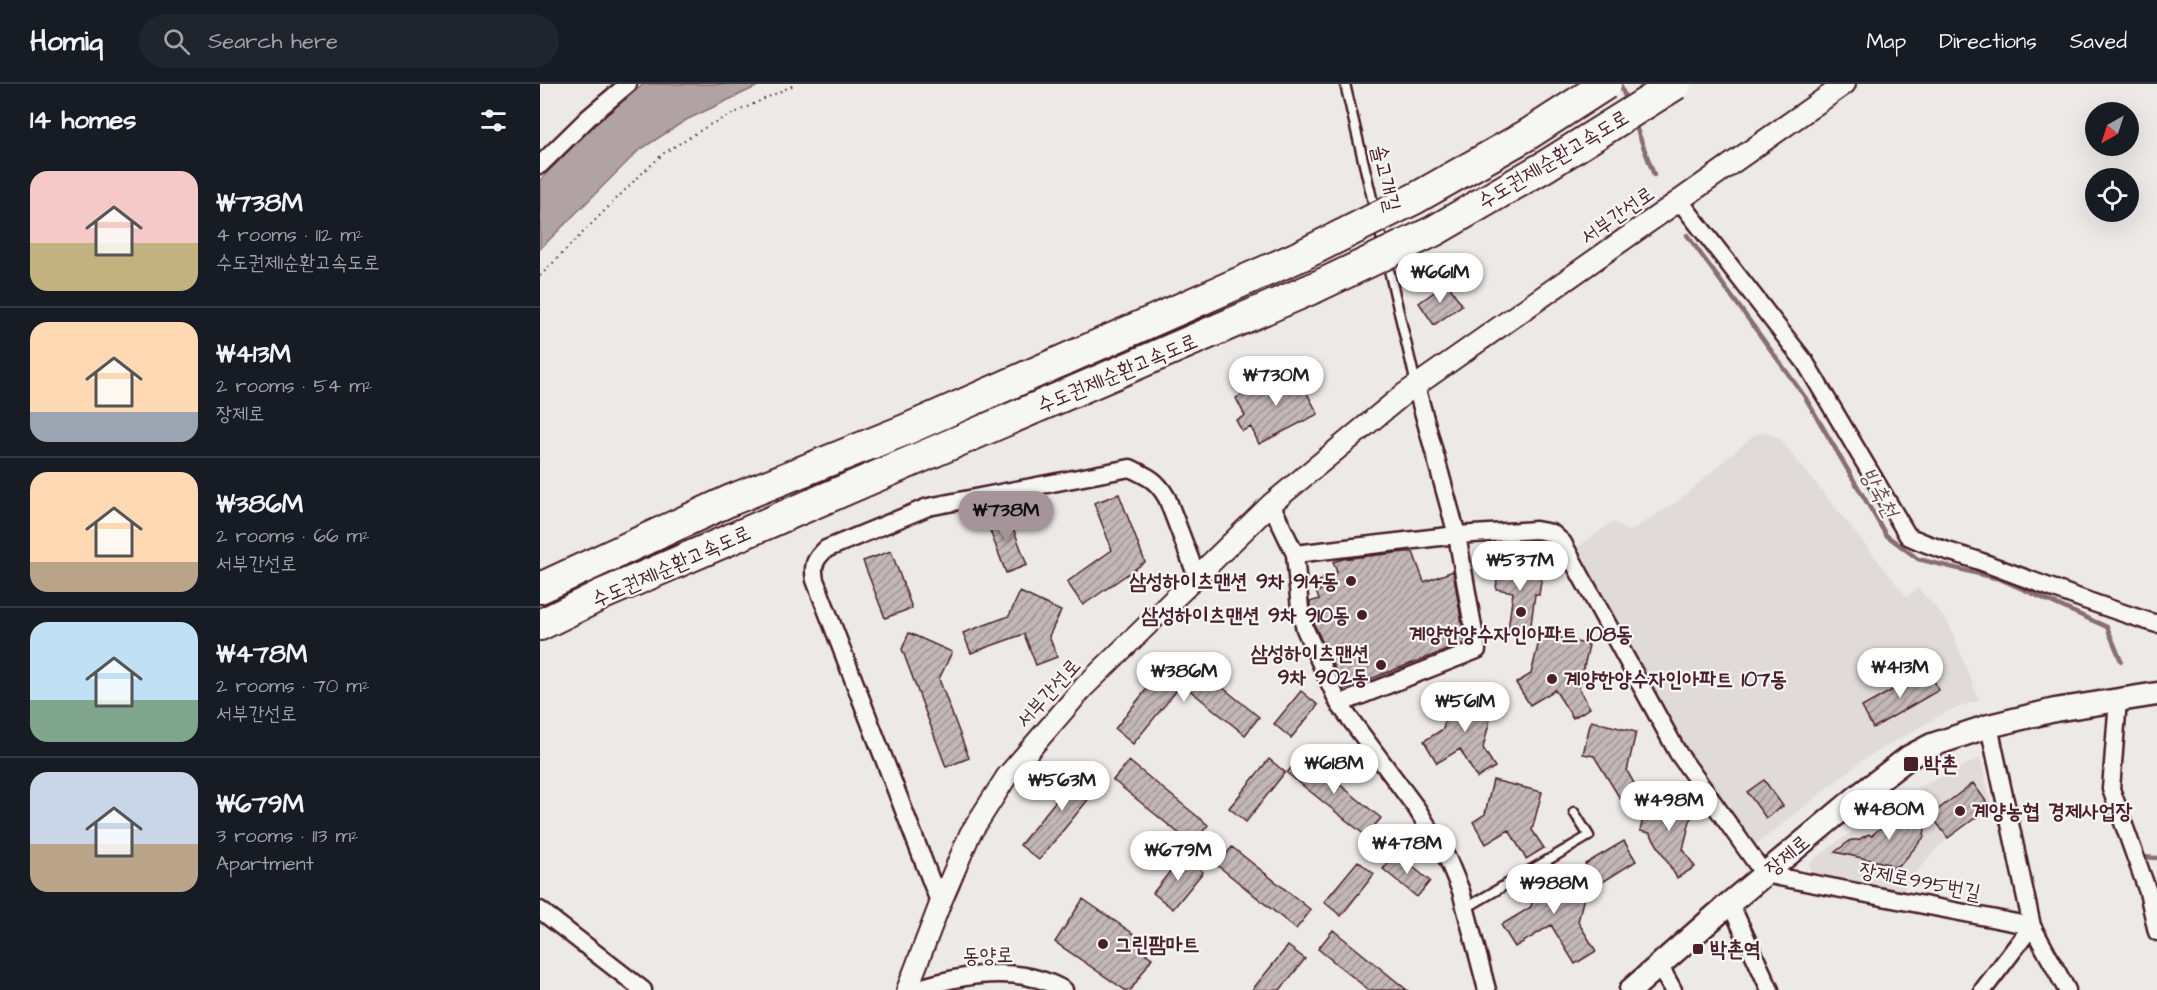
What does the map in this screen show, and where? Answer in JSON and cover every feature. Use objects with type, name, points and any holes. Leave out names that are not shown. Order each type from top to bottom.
[{"type":"highway","name":"수도권제1순환고속도로","points":[[540,588],[731,500],[905,430],[1300,256],[1416,198],[1527,135],[1606,84]]},
{"type":"highway","name":"수도권제1순환고속도로","points":[[540,626],[612,590],[1317,287],[1434,231],[1545,167],[1676,84]]},
{"type":"main road","name":"장제로","points":[[1631,990],[1764,874],[1857,797],[1910,757],[1932,745],[1989,726],[2055,710],[2157,694]]},
{"type":"street","points":[[540,165],[627,84]]},
{"type":"street","name":"서부간선로","points":[[907,990],[970,834],[1007,776],[1084,687],[1271,504],[1416,386],[1845,84]]},
{"type":"street","points":[[1679,200],[1805,362],[1908,536],[1924,544],[1971,558],[2112,610],[2157,624]]},
{"type":"street","points":[[1339,704],[1477,650],[1457,535],[1416,386]]},
{"type":"street","points":[[940,904],[815,580],[813,567],[817,557],[826,549],[928,507],[1130,468],[1154,479],[1160,486],[1167,498],[1197,577]]},
{"type":"street","points":[[1271,504],[1294,554],[1300,609],[1305,629],[1339,704],[1417,809],[1448,860],[1461,891],[1487,990]]},
{"type":"street","points":[[1294,554],[1457,535],[1536,530],[1552,533],[1563,543],[1678,753],[1764,874]]},
{"type":"street","points":[[2118,700],[2111,789],[2148,892],[2157,933]]},
{"type":"street","points":[[1989,726],[2032,926],[2067,990]]},
{"type":"street","name":"장제로995번길","points":[[1764,874],[2032,926]]},
{"type":"street","points":[[1730,903],[1770,990]]},
{"type":"street","points":[[540,910],[643,990]]},
{"type":"street","points":[[1983,990],[2032,926]]},
{"type":"street","points":[[1659,965],[1673,990]]},
{"type":"street","name":"동양로","points":[[913,990],[951,978],[1000,974],[1031,977],[1064,990]]},
{"type":"lane","name":"솔고개길","points":[[1345,84],[1416,386]]},
{"type":"lane","points":[[1466,908],[1589,836],[1575,812]]},
{"type":"path","points":[[540,276],[664,153],[711,124],[796,84]]},
{"type":"shaded area","points":[[644,84],[762,84],[686,120],[638,151],[540,249],[540,180],[606,113]]},
{"type":"shaded area","points":[[1766,432],[1779,438],[1907,597],[1918,588],[1948,622],[1979,700],[1948,711],[1861,761],[1756,845],[1687,752],[1578,547],[1613,522],[1629,532],[1677,502],[1754,435]]},
{"type":"shaded area","points":[[1980,758],[1992,806],[1941,844],[1908,881],[1901,894],[1814,876],[1809,863],[1896,799]]},
{"type":"building","points":[[1447,283],[1462,305],[1434,325],[1419,303]]},
{"type":"building","points":[[1294,369],[1318,414],[1259,444],[1251,427],[1242,431],[1236,420],[1245,416],[1236,398]]},
{"type":"building","points":[[1119,494],[1145,562],[1083,605],[1067,582],[1112,550],[1094,503]]},
{"type":"building","points":[[1007,512],[1027,565],[1006,573],[986,520]]},
{"type":"building","points":[[891,551],[912,608],[885,618],[863,561]]},
{"type":"building","points":[[1413,552],[1424,582],[1453,571],[1465,643],[1344,689],[1315,626],[1310,607],[1310,602],[1319,599],[1316,592],[1321,590],[1318,581],[1337,572],[1333,562],[1342,559]]},
{"type":"building","name":"계양한양수자인아파트 108동","points":[[1499,561],[1543,567],[1539,595],[1535,594],[1530,632],[1508,630],[1513,592],[1496,589]]},
{"type":"building","points":[[1020,592],[1061,611],[1049,636],[1057,657],[1036,665],[1024,634],[971,653],[963,633],[1009,616]]},
{"type":"building","points":[[909,633],[952,652],[939,679],[969,758],[946,767],[902,649]]},
{"type":"building","name":"계양한양수자인아파트 107동","points":[[1541,633],[1589,645],[1579,689],[1590,708],[1573,718],[1555,690],[1530,705],[1516,683],[1531,674]]},
{"type":"building","points":[[1196,666],[1259,717],[1245,735],[1182,684],[1133,744],[1115,729],[1164,667],[1183,682]]},
{"type":"building","points":[[1928,670],[1939,690],[1873,728],[1862,707]]},
{"type":"building","points":[[1301,691],[1318,705],[1291,738],[1274,724]]},
{"type":"building","points":[[1452,692],[1494,703],[1483,748],[1495,767],[1477,778],[1460,749],[1437,763],[1424,741],[1443,729]]},
{"type":"building","points":[[1591,721],[1636,732],[1627,771],[1638,790],[1621,800],[1594,756],[1583,754]]},
{"type":"building","points":[[1302,754],[1381,818],[1366,836],[1287,773]]},
{"type":"building","points":[[1269,759],[1285,772],[1246,822],[1229,808]]},
{"type":"building","points":[[1129,761],[1208,825],[1192,844],[1113,780]]},
{"type":"building","points":[[1085,765],[1104,780],[1039,860],[1020,845]]},
{"type":"building","points":[[1493,780],[1542,792],[1532,830],[1544,848],[1526,859],[1509,830],[1486,844],[1473,822],[1485,814]]},
{"type":"building","points":[[1764,780],[1783,806],[1766,818],[1747,792]]},
{"type":"building","name":"계양농협 경제사업장","points":[[1973,783],[1990,807],[1948,838],[1931,815]]},
{"type":"building","points":[[1648,798],[1693,809],[1683,849],[1695,867],[1677,878],[1650,833],[1640,831]]},
{"type":"building","points":[[1905,807],[1919,823],[1926,819],[1924,837],[1901,864],[1891,868],[1889,864],[1835,852],[1851,840],[1858,840],[1869,834],[1871,836]]},
{"type":"building","points":[[1624,841],[1636,861],[1598,885],[1585,864]]},
{"type":"building","points":[[1232,847],[1311,910],[1296,929],[1217,865]]},
{"type":"building","points":[[1396,853],[1430,881],[1417,897],[1383,869]]},
{"type":"building","points":[[1183,855],[1203,872],[1173,909],[1153,893]]},
{"type":"building","points":[[1358,861],[1374,874],[1341,916],[1324,902]]},
{"type":"building","points":[[1539,872],[1596,886],[1585,892],[1578,922],[1596,951],[1575,964],[1551,925],[1515,947],[1501,925],[1531,907]]},
{"type":"building","name":"그린팜마트","points":[[1083,899],[1151,946],[1146,954],[1152,958],[1131,990],[1125,990],[1055,942]]},
{"type":"building","points":[[1333,930],[1407,990],[1369,990],[1318,949]]},
{"type":"building","points":[[1288,946],[1305,959],[1280,990],[1252,990]]},
{"type":"waterway","name":"방축천","points":[[1620,84],[1627,102]]},
{"type":"waterway","name":"방축천","points":[[1635,124],[1654,175]]},
{"type":"waterway","name":"방축천","points":[[1687,235],[1805,397],[1886,535],[1918,559],[2000,579],[2107,627],[2121,661]]},
{"type":"waterway","name":"방축천","points":[[2143,857],[2157,858]]},
{"type":"place","name":"삼성하이츠맨션 9차 914동","points":[[1351,581]]},
{"type":"place","name":"계양한양수자인아파트 108동","points":[[1521,612]]},
{"type":"place","name":"삼성하이츠맨션 9차 910동","points":[[1362,615]]},
{"type":"place","name":"삼성하이츠맨션 9차 902동","points":[[1381,665]]},
{"type":"place","name":"계양한양수자인아파트 107동","points":[[1552,679]]},
{"type":"place","name":"박촌","points":[[1911,764]]},
{"type":"place","name":"계양농협 경제사업장","points":[[1960,811]]},
{"type":"place","name":"그린팜마트","points":[[1103,944]]},
{"type":"place","name":"박촌역","points":[[1698,949]]}]
